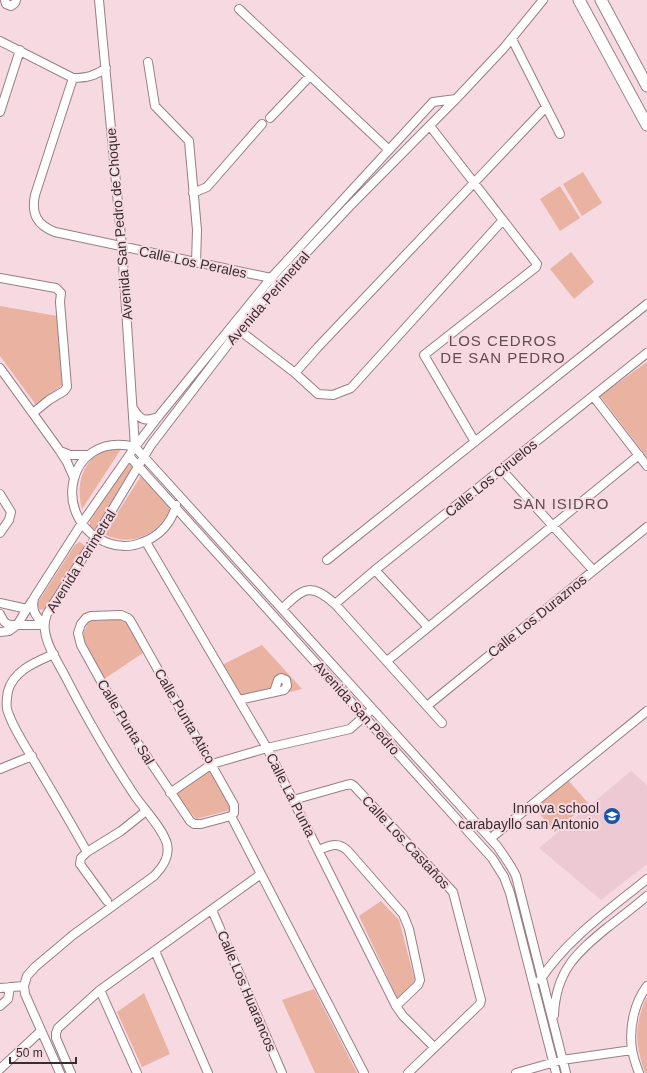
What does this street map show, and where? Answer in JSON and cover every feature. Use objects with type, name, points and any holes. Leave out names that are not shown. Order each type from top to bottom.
[{"type":"main road","points":[[579,0],[647,125]]},
{"type":"main road","points":[[600,0],[647,86]]},
{"type":"street","points":[[5,0],[6,4],[11,6],[15,4],[16,0]]},
{"type":"street","name":"Avenida San Pedro de Choque","points":[[99,0],[122,247],[135,448]]},
{"type":"street","name":"Avenida Perimetral","points":[[44,625],[50,609],[96,537],[151,445],[239,330],[274,281],[456,99],[512,39],[543,0]]},
{"type":"street","points":[[239,9],[389,150]]},
{"type":"street","points":[[512,39],[560,134]]},
{"type":"street","points":[[0,41],[73,78],[84,78],[95,75],[106,68]]},
{"type":"street","points":[[0,112],[20,50]]},
{"type":"street","points":[[148,62],[155,106],[189,141],[197,230],[196,263]]},
{"type":"street","points":[[270,118],[310,76]]},
{"type":"street","name":"Calle Los Perales","points":[[73,78],[33,202],[34,210],[39,222],[55,232],[274,281]]},
{"type":"street","name":"Avenida Perimetral","points":[[44,625],[34,613],[32,606],[34,598],[82,523],[158,417],[274,281],[389,150],[434,102],[456,99]]},
{"type":"street","points":[[295,374],[318,347],[546,106]]},
{"type":"street","points":[[193,193],[207,188],[262,124]]},
{"type":"street","points":[[430,126],[536,260],[537,264],[536,267],[424,355],[475,442]]},
{"type":"street","points":[[239,330],[318,394],[333,395],[351,388],[503,220]]},
{"type":"street","points":[[0,278],[56,288],[61,293],[60,302],[67,386],[64,391],[32,413]]},
{"type":"street","points":[[327,560],[647,304]]},
{"type":"street","name":"Calle Los Ciruelos","points":[[335,604],[375,570],[647,353]]},
{"type":"street","points":[[0,368],[60,451],[74,478]]},
{"type":"street","points":[[593,396],[647,466]]},
{"type":"street","points":[[133,408],[137,415],[142,419],[149,420],[158,417]]},
{"type":"street","points":[[135,448],[110,445],[95,450],[88,455],[80,466],[74,478],[73,501],[77,515],[82,523],[96,537],[110,544],[124,546],[139,544],[146,542],[159,534],[169,522],[178,496]]},
{"type":"street","name":"Avenida San Pedro","points":[[135,448],[491,838],[503,853],[516,876],[566,1073]]},
{"type":"street","points":[[60,451],[78,456],[88,455]]},
{"type":"street","points":[[387,661],[638,455]]},
{"type":"street","name":"Avenida San Pedro","points":[[129,456],[492,858],[505,880],[510,893],[556,1073]]},
{"type":"street","points":[[501,469],[593,570]]},
{"type":"street","points":[[0,494],[11,512],[9,520],[0,533]]},
{"type":"street","name":"Calle Los Duraznos","points":[[427,706],[647,527]]},
{"type":"street","name":"Calle La Punta","points":[[146,542],[267,748],[396,1006],[403,1016],[434,1047]]},
{"type":"street","points":[[375,570],[428,627]]},
{"type":"street","points":[[282,609],[302,591],[310,590],[326,595],[442,723]]},
{"type":"street","points":[[0,632],[9,631],[17,625],[34,598]]},
{"type":"street","points":[[0,603],[27,609]]},
{"type":"street","points":[[0,614],[6,624],[44,625],[46,638],[109,757],[164,836],[167,845],[168,855],[164,866],[154,876],[73,935],[35,967],[27,976],[24,986],[25,994],[60,1073]]},
{"type":"street","name":"Calle Punta Sal","points":[[128,618],[121,615],[91,616],[86,618],[81,624],[78,633],[81,645],[136,739],[170,793],[190,821],[194,824],[231,816]]},
{"type":"street","name":"Calle Punta Atico","points":[[128,618],[234,805],[234,812],[231,816]]},
{"type":"street","points":[[54,654],[30,665],[12,681],[8,691],[4,714],[32,756],[87,852]]},
{"type":"street","points":[[239,700],[274,692]]},
{"type":"street","points":[[170,793],[212,764],[267,748],[350,729],[372,709]]},
{"type":"street","points":[[491,838],[647,711]]},
{"type":"street","points":[[0,769],[32,756]]},
{"type":"street","name":"Calle Los Castaños","points":[[293,800],[350,784],[354,786],[453,892],[481,1000],[480,1004],[408,1073]]},
{"type":"street","points":[[107,901],[80,864],[81,858],[87,852],[121,831],[146,811]]},
{"type":"street","points":[[231,816],[364,1073]]},
{"type":"street","points":[[318,850],[335,844],[347,850],[403,914],[409,928],[420,980],[418,985],[396,1006]]},
{"type":"street","points":[[492,858],[503,853]]},
{"type":"street","points":[[71,1073],[56,1038],[58,1028],[100,990],[261,874]]},
{"type":"street","points":[[505,880],[516,876]]},
{"type":"street","points":[[534,989],[582,930],[647,880]]},
{"type":"street","points":[[553,1023],[557,990],[571,961],[585,945],[647,896]]},
{"type":"street","name":"Calle Los Huarancos","points":[[212,910],[282,1073]]},
{"type":"street","points":[[155,951],[208,1073]]},
{"type":"street","points":[[0,988],[24,986]]},
{"type":"street","points":[[0,1006],[8,999],[10,987]]},
{"type":"street","points":[[639,1073],[632,1050],[631,1029],[636,1007],[646,988]]},
{"type":"street","points":[[100,990],[137,1073]]},
{"type":"street","points":[[0,1069],[41,1031]]},
{"type":"street","points":[[516,1073],[562,1060],[632,1050]]},
{"type":"shaded area","points":[[583,172],[602,203],[582,216],[563,184]]},
{"type":"shaded area","points":[[560,186],[580,218],[560,231],[540,199]]},
{"type":"shaded area","points":[[571,252],[594,282],[574,299],[550,269]]},
{"type":"shaded area","points":[[0,306],[57,316],[62,385],[36,405],[0,356]]},
{"type":"shaded area","points":[[647,362],[647,457],[600,396]]},
{"type":"shaded area","points":[[123,446],[82,509],[80,501],[80,484],[85,468],[90,461],[104,451]]},
{"type":"shaded area","points":[[131,463],[135,466],[97,528],[92,528],[90,526],[90,521],[126,466]]},
{"type":"shaded area","points":[[141,476],[170,508],[166,517],[152,532],[133,539],[124,540],[104,534]]},
{"type":"shaded area","points":[[79,542],[83,544],[83,550],[45,609],[40,610],[37,606],[38,602],[75,545]]},
{"type":"shaded area","points":[[125,619],[143,653],[104,679],[84,640],[84,632],[89,621]]},
{"type":"shaded area","points":[[262,645],[302,689],[246,703],[222,665]]},
{"type":"shaded area","points":[[211,770],[230,805],[230,810],[196,819],[174,792]]},
{"type":"shaded area","name":"Innova school carabayllo san Antonio","points":[[631,771],[647,785],[647,864],[601,900],[539,848]]},
{"type":"shaded area","points":[[568,780],[588,803],[555,832],[535,808]]},
{"type":"shaded area","points":[[381,901],[399,920],[415,981],[398,999],[359,916]]},
{"type":"shaded area","points":[[314,989],[357,1073],[315,1073],[282,1000]]},
{"type":"shaded area","points":[[144,993],[170,1054],[142,1067],[117,1012]]},
{"type":"shaded area","points":[[646,998],[647,1073],[645,1073],[639,1053],[637,1036],[639,1018]]},
{"type":"place","name":"Innova school carabayllo san Antonio","points":[[612,816]]},
{"type":"district","name":"LOS CEDROS DE SAN PEDRO","points":[[503,350]]},
{"type":"district","name":"SAN ISIDRO","points":[[561,504]]}]
